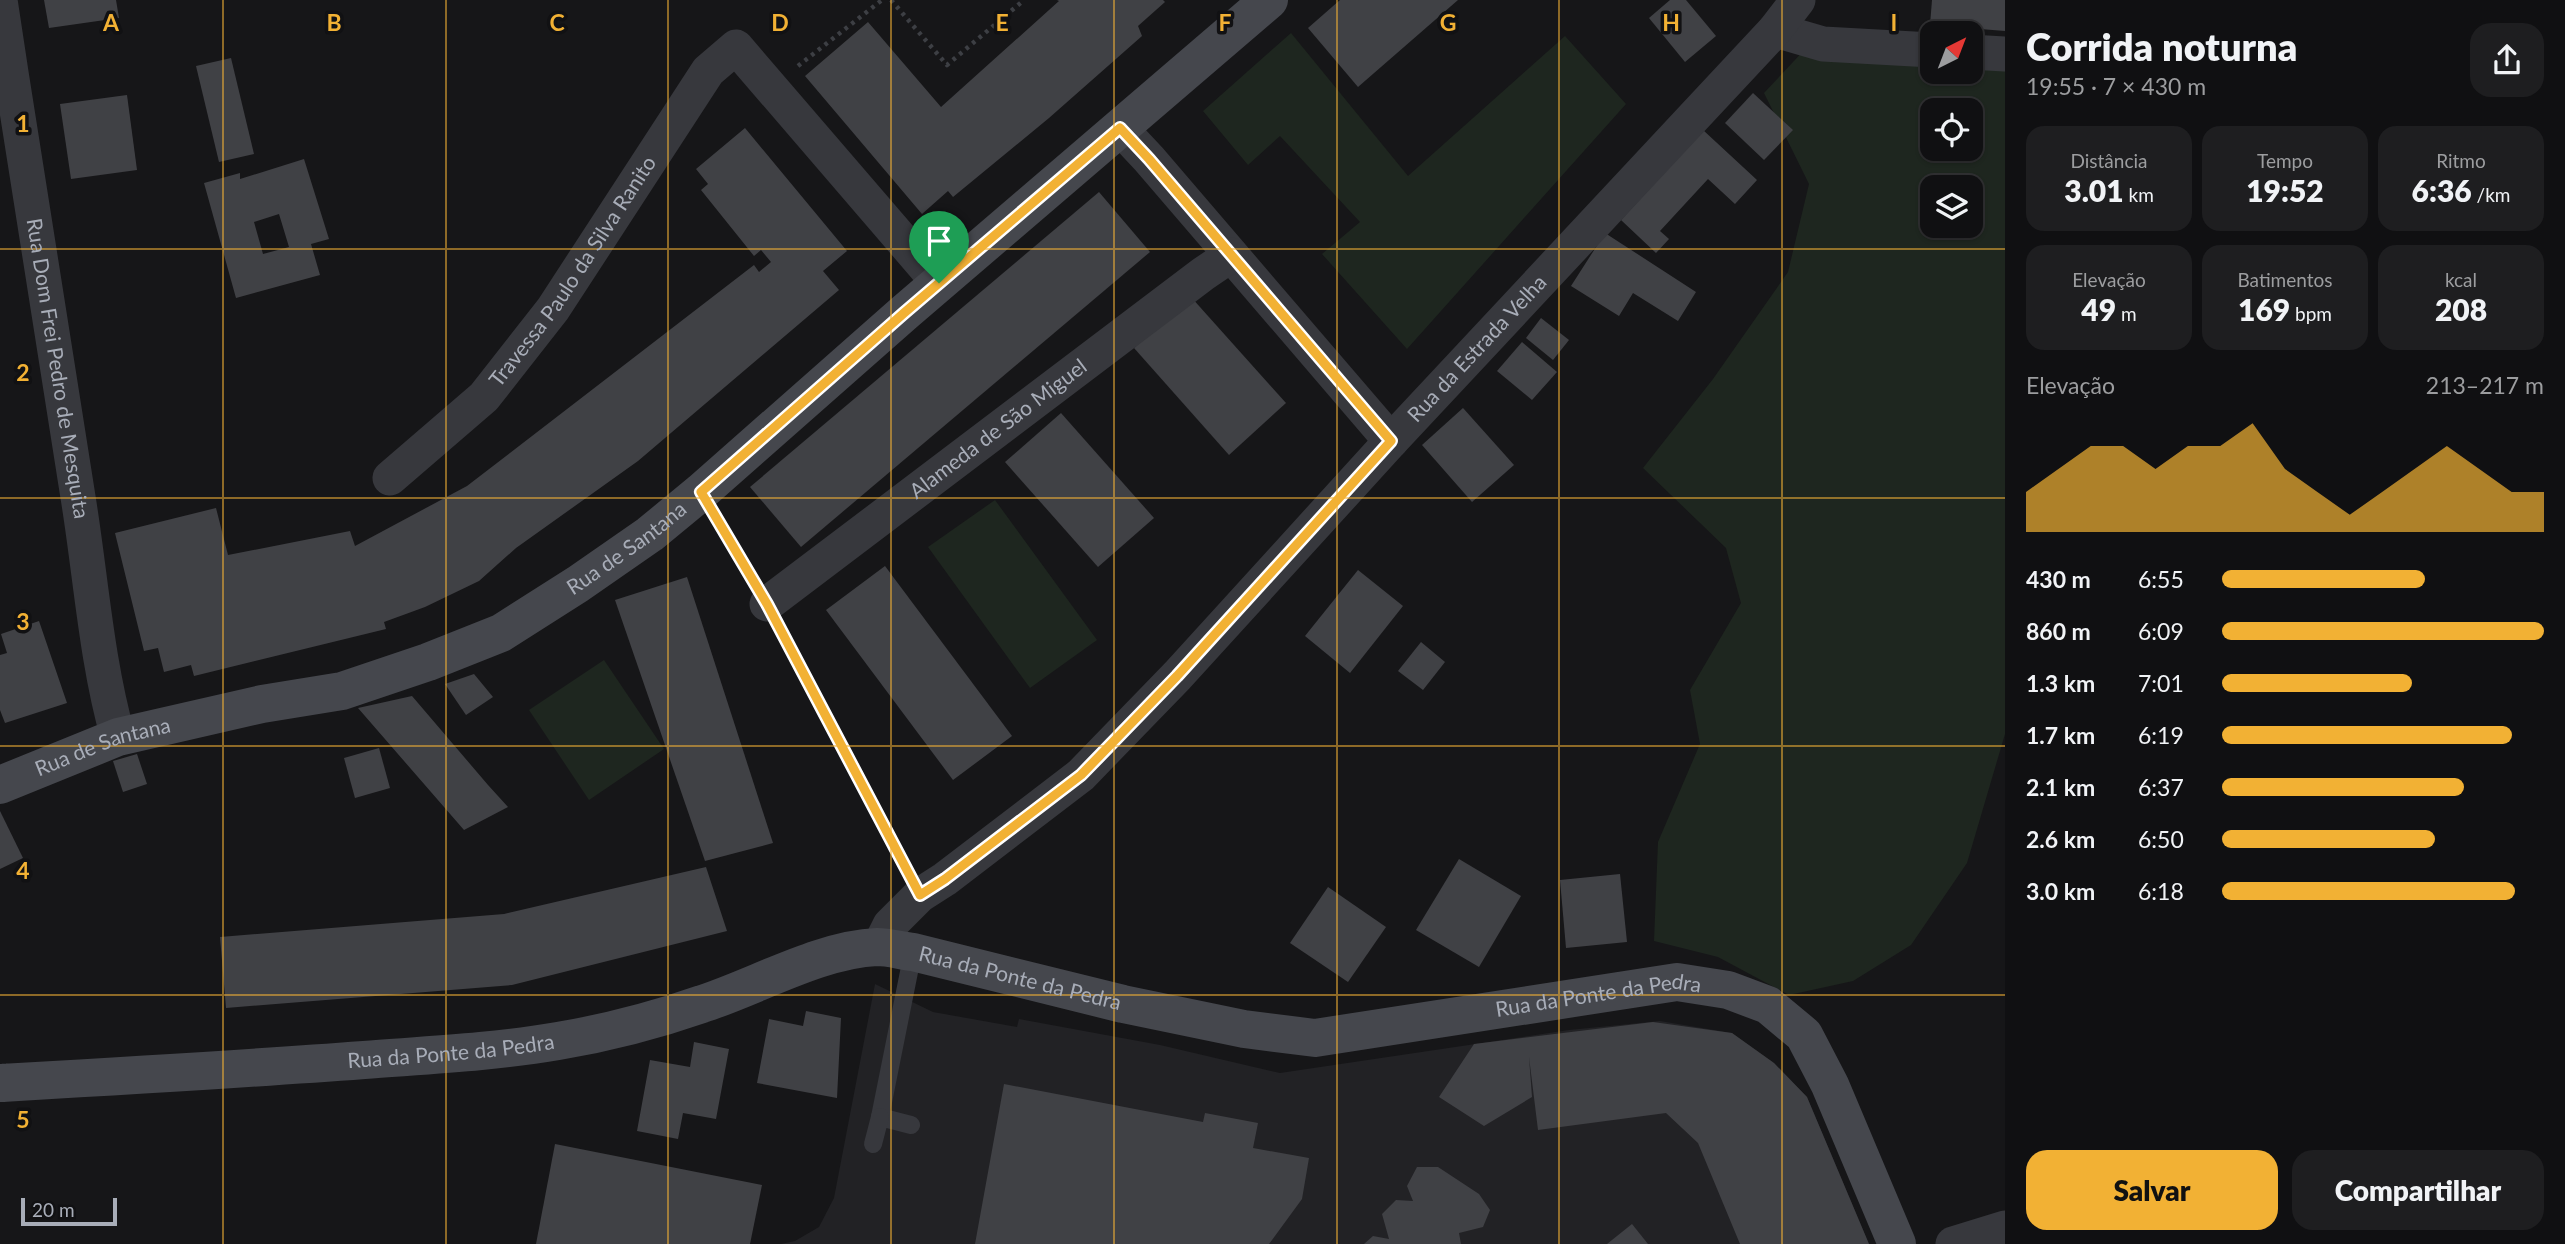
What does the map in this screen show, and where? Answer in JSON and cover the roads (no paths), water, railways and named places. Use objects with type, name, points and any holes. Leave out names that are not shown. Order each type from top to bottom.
[{"type":"street","name":"Rua Dom Frei Pedro de Mesquita","points":[[0,0],[44,296],[86,547],[106,692],[118,737]]},
{"type":"street","name":"Rua da Estrada Velha","points":[[896,950],[890,925],[920,895],[945,879],[1081,775],[1775,30],[1798,0]]},
{"type":"street","name":"Rua de Santana","points":[[0,785],[118,737],[262,704],[342,691],[428,662],[501,633],[640,541],[701,492],[1120,128],[1257,4]]},
{"type":"street","points":[[1775,30],[1823,44],[1920,49]]},
{"type":"street","name":"Travessa Paulo da Silva Ranito","points":[[390,478],[484,397],[553,309],[708,71],[736,47],[911,247],[939,283]]},
{"type":"street","points":[[1983,53],[2005,54]]},
{"type":"street","points":[[1120,128],[1391,441]]},
{"type":"street","name":"Alameda de São Miguel","points":[[767,604],[1231,255]]},
{"type":"street","name":"Rua da Ponte da Pedra","points":[[0,1083],[493,1050],[560,1041],[702,1004],[854,950],[896,950],[1124,1004],[1244,1029],[1315,1038],[1677,982],[1728,990],[1768,1005],[1804,1035],[1830,1085],[1897,1244]]},
{"type":"street","points":[[1953,1244],[2005,1228]]},
{"type":"lane","points":[[873,1143],[880,1117],[896,950]]},
{"type":"lane","points":[[880,1117],[911,1125]]}]
